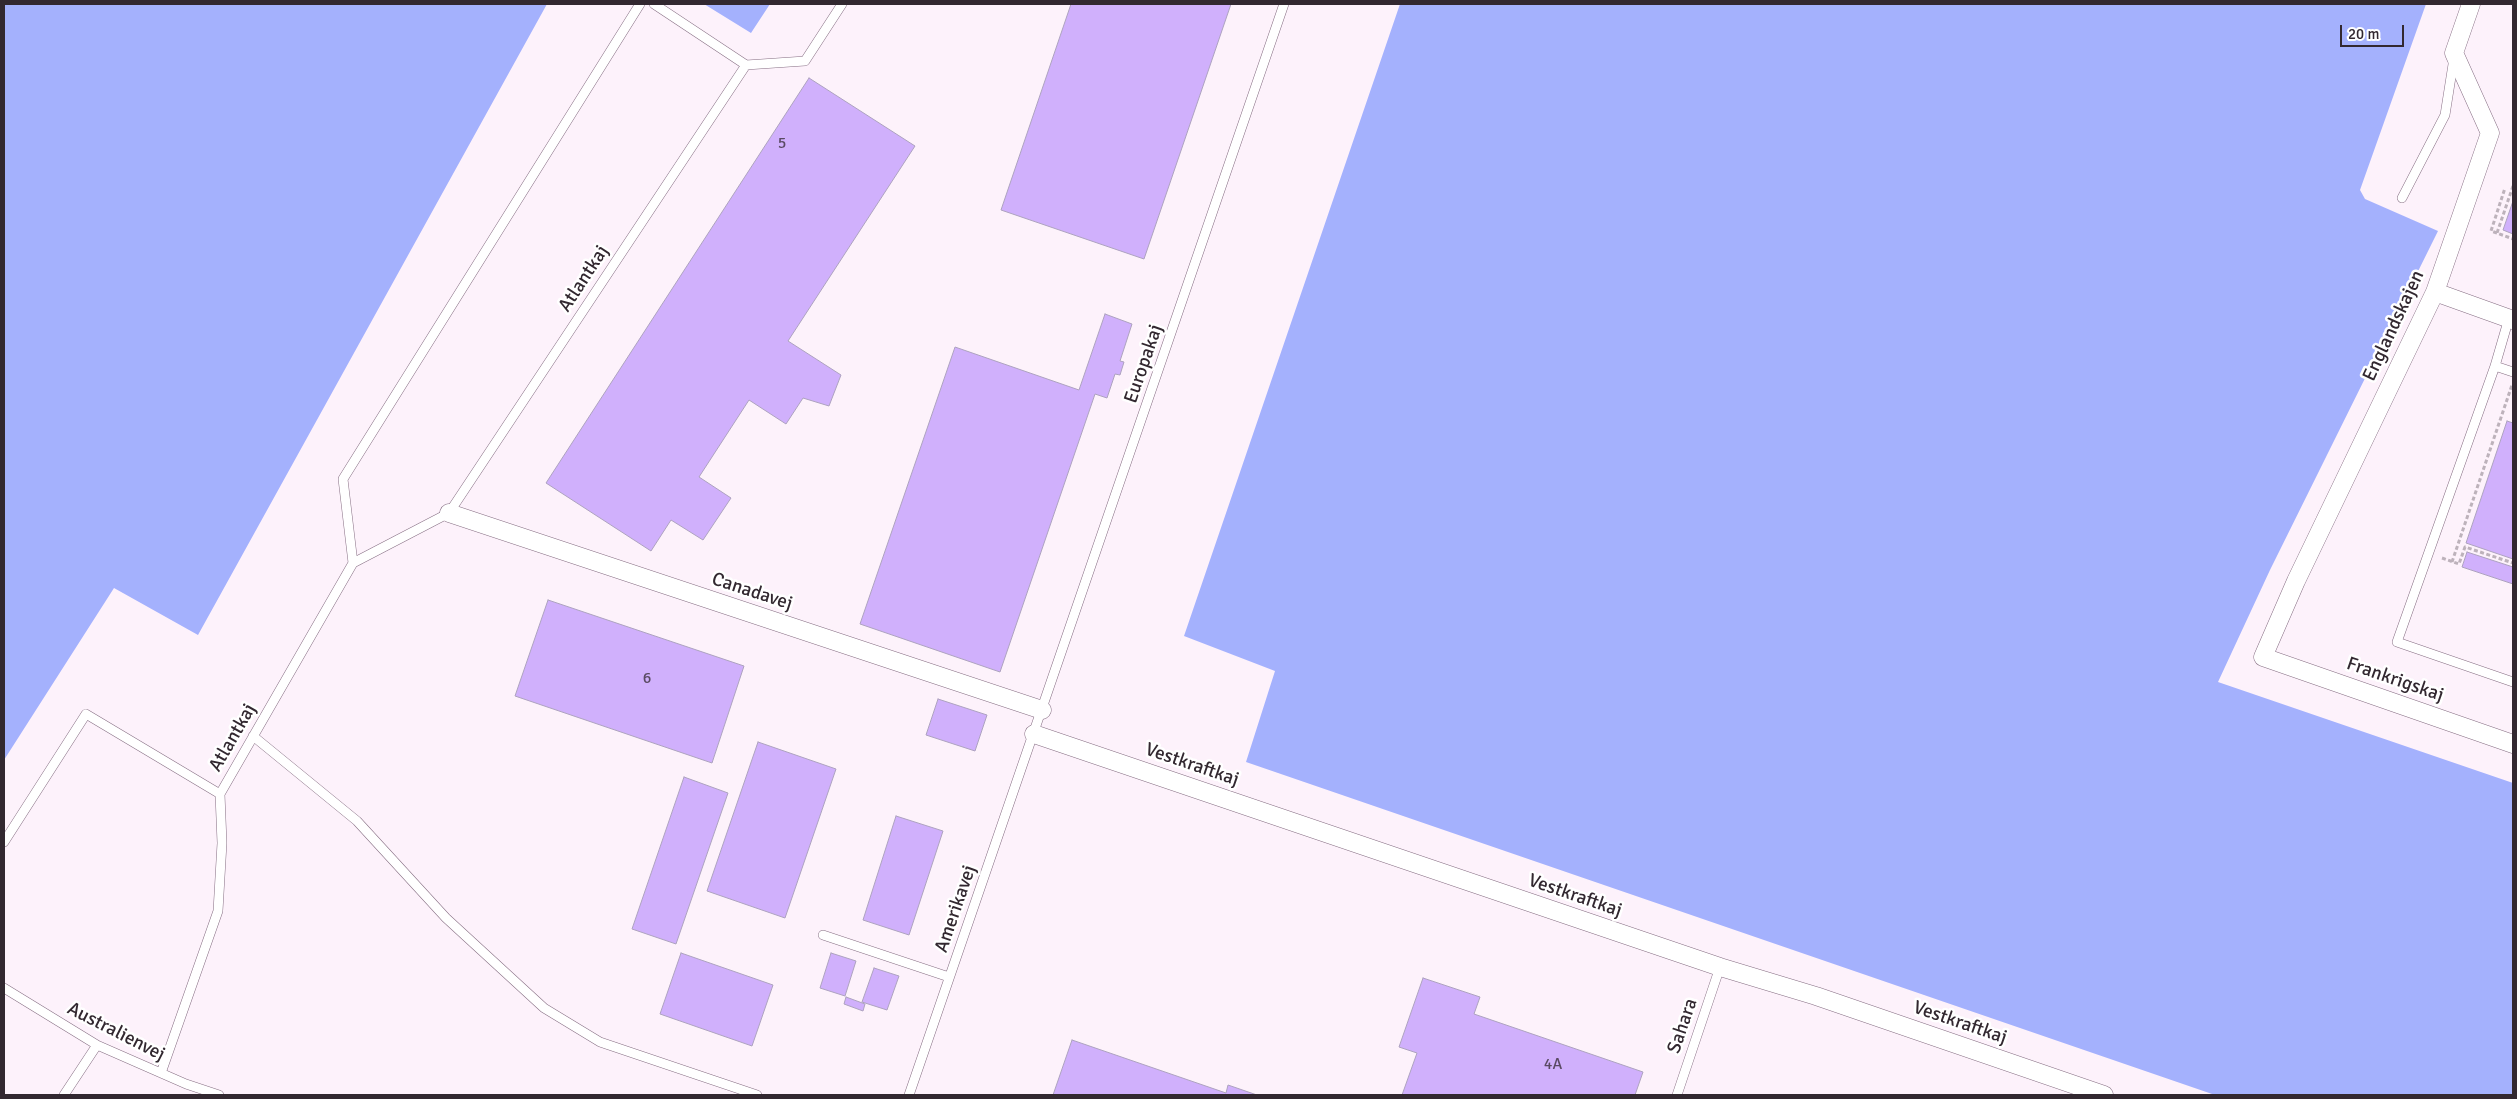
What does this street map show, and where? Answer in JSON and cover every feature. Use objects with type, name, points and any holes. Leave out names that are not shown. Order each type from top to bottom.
[{"type":"street","points":[[2454,52],[2470,4]]},
{"type":"street","name":"Englandskajen","points":[[2263,657],[2296,581],[2435,292],[2490,133],[2454,52]]},
{"type":"street","points":[[2435,292],[2511,319]]},
{"type":"street","name":"Canadavej","points":[[449,513],[1042,710]]},
{"type":"street","name":"Frankrigskaj","points":[[2263,657],[2513,744]]},
{"type":"street","name":"Vestkraftkaj","points":[[1034,734],[1720,968],[1816,996],[2104,1095]]},
{"type":"lane","points":[[353,564],[343,479],[640,4]]},
{"type":"lane","points":[[654,4],[746,65],[805,61],[842,4]]},
{"type":"lane","name":"Europakaj","points":[[1034,734],[1284,4]]},
{"type":"lane","points":[[2402,198],[2445,115],[2454,52]]},
{"type":"lane","name":"Atlantkaj","points":[[4,842],[86,714],[220,794],[353,564],[449,513],[746,65]]},
{"type":"lane","points":[[2511,319],[2397,642],[2513,682]]},
{"type":"lane","points":[[2495,366],[2513,372]]},
{"type":"lane","name":"Amerikavej","points":[[909,1095],[1034,734]]},
{"type":"lane","points":[[253,736],[356,821],[446,918],[544,1008],[600,1042],[758,1095]]},
{"type":"lane","points":[[161,1073],[218,911],[222,844],[220,794]]},
{"type":"lane","points":[[823,936],[950,977]]},
{"type":"lane","name":"Sahara","points":[[1677,1095],[1720,968]]},
{"type":"lane","name":"Australienvej","points":[[4,988],[97,1045],[161,1073],[219,1095]]},
{"type":"lane","points":[[64,1095],[97,1045]]},
{"type":"path","points":[[2497,233],[2513,186]]},
{"type":"path","points":[[2505,188],[2491,231],[2513,239]]},
{"type":"path","points":[[2452,562],[2513,382]]},
{"type":"path","points":[[2428,554],[2459,564],[2466,547],[2513,563]]},
{"type":"water","points":[[4,4],[547,4],[198,635],[114,588],[4,760]]},
{"type":"water","points":[[704,4],[770,4],[751,33]]},
{"type":"water","points":[[1400,4],[2426,4],[2360,190],[2365,199],[2438,231],[2270,570],[2218,682],[2513,783],[2513,1095],[2215,1095],[1246,762],[1275,671],[1184,636]]},
{"type":"building","points":[[1071,4],[1231,4],[1144,259],[1001,210]]},
{"type":"building","points":[[809,78],[915,146],[788,341],[841,375],[829,406],[803,398],[786,424],[749,400],[699,477],[731,498],[703,540],[671,520],[651,551],[546,483]]},
{"type":"building","points":[[2513,201],[2513,234],[2503,230]]},
{"type":"building","points":[[1105,314],[1132,324],[1120,361],[1124,362],[1120,375],[1115,374],[1107,398],[1095,394],[1000,672],[860,624],[955,347],[1079,390]]},
{"type":"building","points":[[2507,421],[2513,423],[2513,559],[2466,543]]},
{"type":"building","points":[[2467,552],[2513,567],[2513,584],[2462,567]]},
{"type":"building","points":[[548,600],[744,666],[712,763],[515,696]]},
{"type":"building","points":[[938,699],[987,715],[975,751],[926,735]]},
{"type":"building","points":[[758,742],[836,769],[785,918],[707,891]]},
{"type":"building","points":[[684,777],[728,793],[676,944],[632,929]]},
{"type":"building","points":[[896,816],[943,831],[909,935],[863,920]]},
{"type":"building","points":[[681,953],[773,985],[752,1046],[660,1014]]},
{"type":"building","points":[[831,953],[856,961],[845,996],[820,988]]},
{"type":"building","points":[[874,968],[899,976],[887,1010],[862,1002]]},
{"type":"building","points":[[1423,978],[1480,997],[1474,1014],[1643,1072],[1635,1095],[1402,1095],[1417,1053],[1399,1047]]},
{"type":"building","points":[[846,997],[865,1004],[863,1011],[844,1004]]},
{"type":"building","points":[[1072,1040],[1226,1093],[1228,1085],[1257,1095],[1053,1095]]}]
